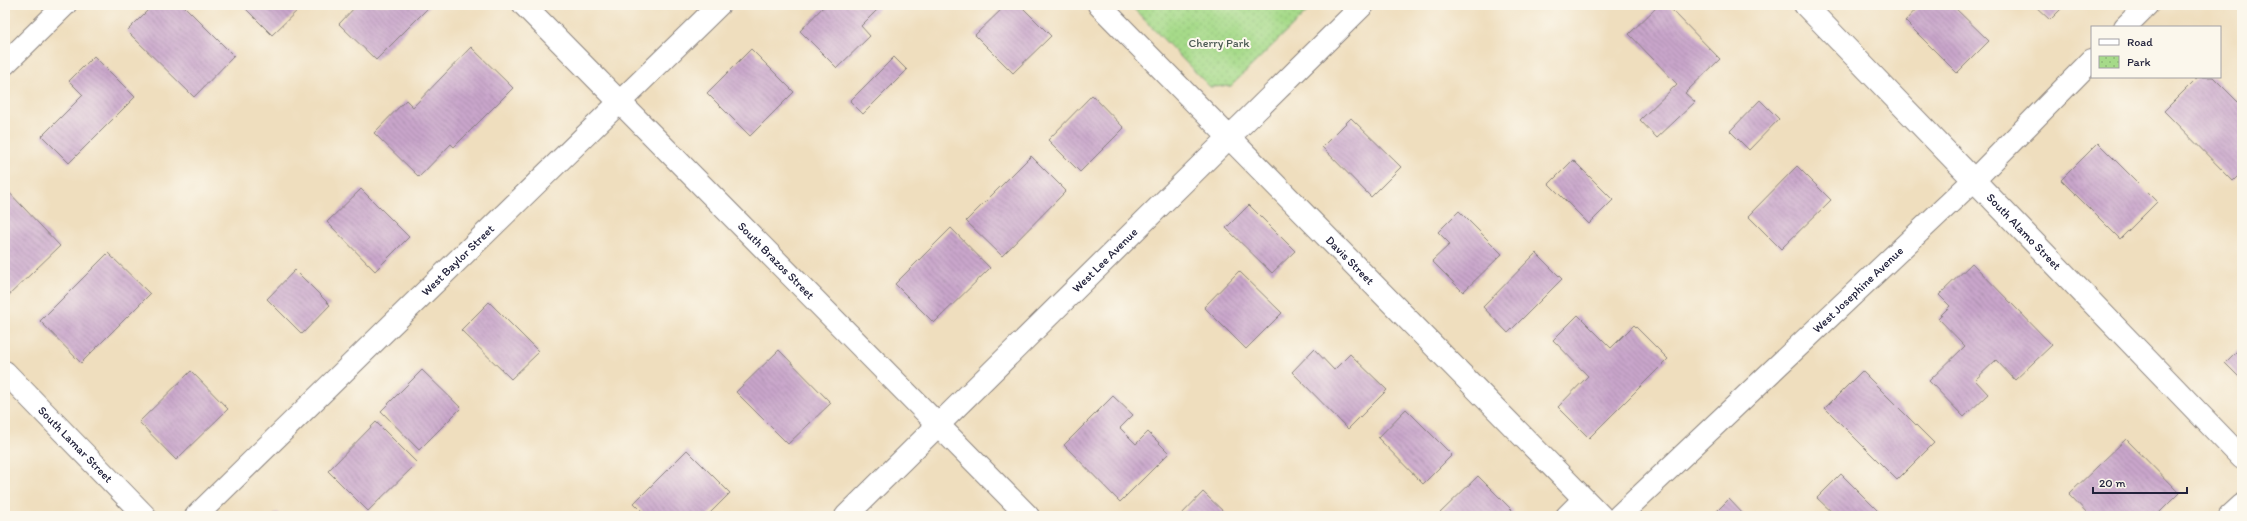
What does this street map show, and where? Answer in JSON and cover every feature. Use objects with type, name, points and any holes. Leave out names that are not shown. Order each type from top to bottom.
[{"type":"street","points":[[5,64],[65,5]]},
{"type":"street","name":"South Brazos Street","points":[[524,5],[1028,516]]},
{"type":"street","name":"West Baylor Street","points":[[196,516],[719,5]]},
{"type":"street","name":"Davis Street","points":[[1098,5],[1601,516]]},
{"type":"street","name":"West Lee Avenue","points":[[846,516],[937,424],[1363,5]]},
{"type":"street","name":"South Alamo Street","points":[[1805,5],[1975,179],[2242,458]]},
{"type":"street","points":[[2126,26],[2146,5]]},
{"type":"street","name":"West Josephine Avenue","points":[[1620,516],[1975,179],[2091,61]]},
{"type":"street","name":"South Lamar Street","points":[[5,372],[145,516]]},
{"type":"street","points":[[1567,516],[1584,499]]},
{"type":"street","points":[[2230,516],[2242,505]]},
{"type":"green space","name":"Cherry Park","points":[[1130,5],[1314,5],[1231,86],[1210,87]]},
{"type":"building","points":[[153,5],[183,5],[234,56],[194,97],[127,31]]},
{"type":"building","points":[[242,5],[303,5],[272,35]]},
{"type":"building","points":[[357,5],[431,5],[376,60],[339,24]]},
{"type":"building","points":[[617,5],[629,5],[623,11]]},
{"type":"building","points":[[825,5],[882,5],[861,26],[870,36],[837,68],[800,31]]},
{"type":"building","points":[[1006,5],[1020,5],[1051,36],[1013,73],[975,35]]},
{"type":"building","points":[[1659,5],[1667,5],[1720,59],[1685,93],[1695,102],[1657,138],[1640,120],[1677,84],[1629,34]]},
{"type":"building","points":[[1920,5],[1952,5],[1989,41],[1957,73],[1905,21]]},
{"type":"building","points":[[2034,5],[2065,5],[2050,20]]},
{"type":"building","points":[[471,47],[513,88],[454,147],[451,144],[419,177],[374,133],[406,100],[413,107]]},
{"type":"building","points":[[751,49],[794,92],[750,136],[707,93]]},
{"type":"building","points":[[94,56],[135,97],[69,163],[42,136],[83,95],[69,81]]},
{"type":"building","points":[[894,57],[907,70],[863,114],[850,101]]},
{"type":"building","points":[[2197,78],[2214,78],[2242,106],[2242,172],[2233,181],[2164,111]]},
{"type":"building","points":[[1092,95],[1124,128],[1080,172],[1048,140]]},
{"type":"building","points":[[1760,100],[1779,119],[1749,150],[1730,131]]},
{"type":"building","points":[[1351,118],[1401,167],[1371,197],[1322,147]]},
{"type":"building","points":[[2098,143],[2157,202],[2120,239],[2061,180]]},
{"type":"building","points":[[1031,156],[1066,191],[1002,256],[966,221]]},
{"type":"building","points":[[1573,160],[1613,200],[1589,224],[1549,184]]},
{"type":"building","points":[[1797,166],[1831,200],[1781,249],[1748,216]]},
{"type":"building","points":[[5,188],[60,246],[6,298],[5,297]]},
{"type":"building","points":[[361,189],[409,237],[375,271],[327,222]]},
{"type":"building","points":[[1249,205],[1295,251],[1272,273],[1226,228]]},
{"type":"building","points":[[1459,211],[1502,254],[1463,292],[1432,261],[1450,244],[1438,232]]},
{"type":"building","points":[[951,228],[990,268],[934,323],[895,284]]},
{"type":"building","points":[[108,253],[150,294],[81,363],[40,321]]},
{"type":"building","points":[[1536,253],[1562,279],[1508,333],[1483,307]]},
{"type":"building","points":[[1972,263],[2052,345],[2015,380],[1996,360],[1975,380],[1988,394],[1964,417],[1929,381],[1965,346],[1938,318],[1950,306],[1939,295]]},
{"type":"building","points":[[295,270],[330,305],[302,334],[267,299]]},
{"type":"building","points":[[1239,271],[1282,313],[1246,349],[1204,307]]},
{"type":"building","points":[[489,302],[539,352],[511,379],[461,330]]},
{"type":"building","points":[[1578,315],[1611,348],[1634,325],[1668,359],[1589,438],[1558,407],[1588,376],[1553,340]]},
{"type":"building","points":[[2242,346],[2242,380],[2225,363]]},
{"type":"building","points":[[1314,349],[1334,370],[1350,354],[1387,390],[1348,429],[1292,372]]},
{"type":"building","points":[[779,350],[831,403],[788,444],[736,392]]},
{"type":"building","points":[[422,370],[461,408],[419,450],[381,411]]},
{"type":"building","points":[[191,371],[228,409],[176,460],[139,422]]},
{"type":"building","points":[[1862,371],[1934,443],[1897,480],[1825,408]]},
{"type":"building","points":[[1113,396],[1133,415],[1120,428],[1136,444],[1148,432],[1169,453],[1120,502],[1064,445]]},
{"type":"building","points":[[1406,409],[1452,455],[1423,484],[1378,438]]},
{"type":"building","points":[[376,422],[417,463],[368,511],[328,471]]},
{"type":"building","points":[[2126,439],[2179,493],[2156,516],[2090,516],[2069,494]]},
{"type":"building","points":[[687,450],[730,493],[707,516],[647,516],[634,503]]},
{"type":"building","points":[[1841,474],[1881,514],[1879,516],[1836,516],[1817,498]]},
{"type":"building","points":[[1478,476],[1514,512],[1510,516],[1437,516]]},
{"type":"building","points":[[1203,492],[1228,516],[1180,516]]},
{"type":"building","points":[[1729,499],[1745,516],[1712,516]]},
{"type":"building","points":[[277,512],[281,516],[273,516]]}]
